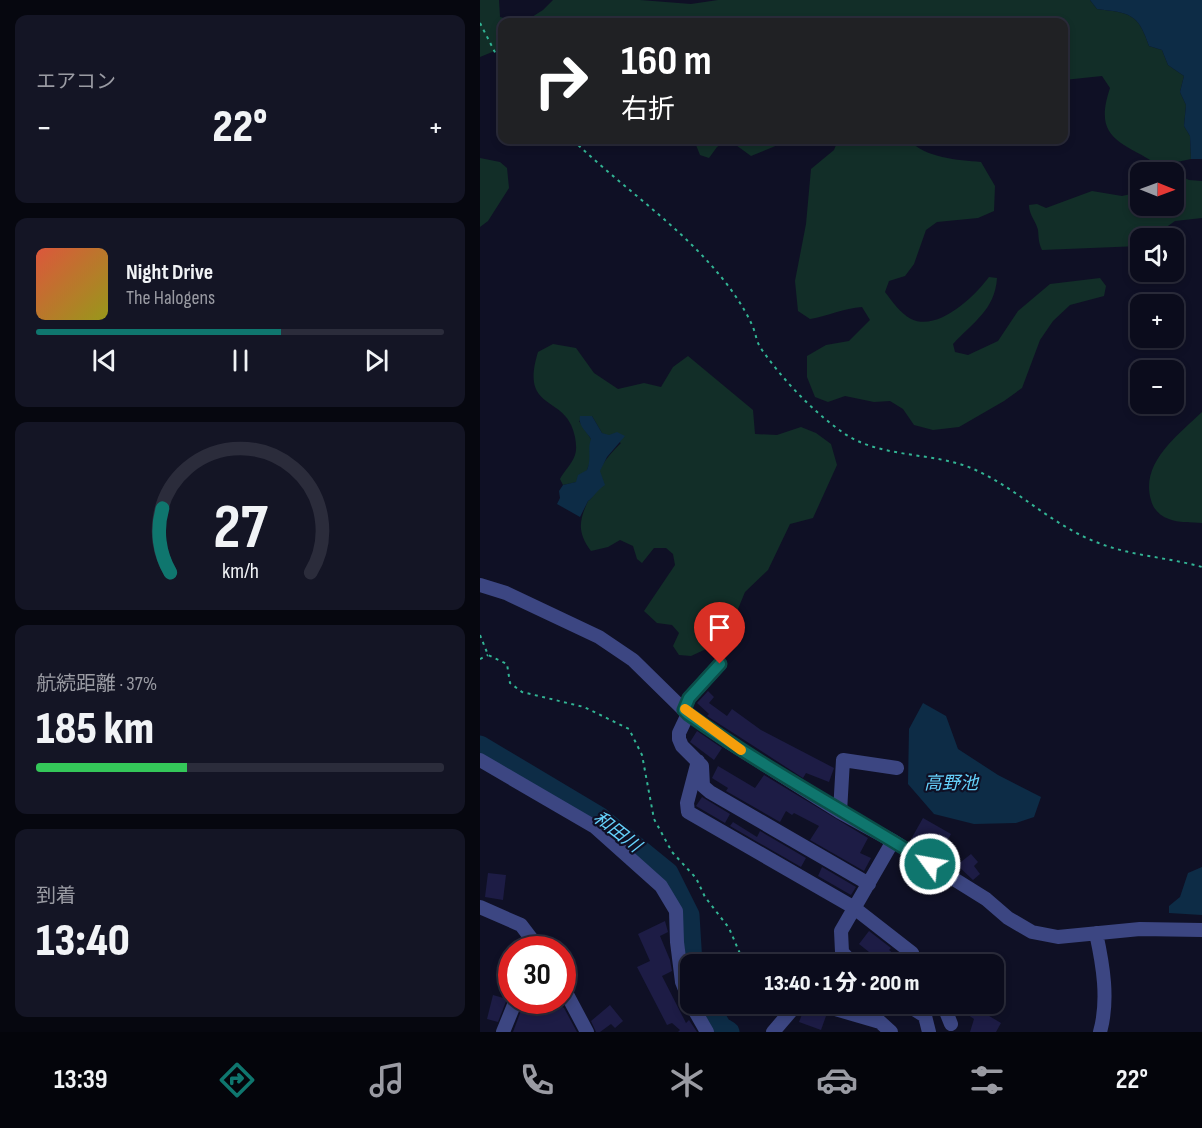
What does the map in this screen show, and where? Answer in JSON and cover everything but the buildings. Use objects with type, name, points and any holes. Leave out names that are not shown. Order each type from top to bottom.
[{"type":"street","points":[[480,585],[506,593],[599,637],[633,660],[686,712],[727,741],[840,812],[894,841],[986,899],[1008,918],[1032,932],[1058,937],[1140,929],[1202,930]]},
{"type":"street","points":[[720,664],[689,698],[679,733],[682,746],[702,766],[703,786],[868,884]]},
{"type":"street","points":[[480,760],[595,827],[661,886],[676,911],[676,942],[680,969]]},
{"type":"street","points":[[840,812],[843,760],[897,768]]},
{"type":"street","points":[[698,761],[687,803],[688,812],[853,907],[912,954]]},
{"type":"street","points":[[844,954],[841,931],[853,907],[894,841]]},
{"type":"street","points":[[480,906],[521,925],[529,936]]},
{"type":"street","points":[[1096,933],[1104,970],[1100,1032]]},
{"type":"street","points":[[576,1011],[587,1032]]},
{"type":"street","points":[[503,1032],[510,1014]]},
{"type":"street","points":[[696,1014],[707,1032]]},
{"type":"street","points":[[773,1032],[788,1014]]},
{"type":"street","points":[[852,1014],[880,1022],[891,1032]]},
{"type":"street","points":[[922,1014],[925,1016],[928,1032]]},
{"type":"street","points":[[947,1014],[951,1024]]},
{"type":"path","points":[[480,23],[498,58]]},
{"type":"path","points":[[578,144],[649,205],[717,272],[742,307],[761,349],[802,399],[845,434],[881,448],[933,457],[970,468],[999,483],[1054,520],[1095,542],[1126,552],[1202,567]]},
{"type":"path","points":[[480,634],[488,655],[507,664],[510,683],[522,692],[584,707],[629,729],[642,755],[654,819],[672,852],[696,878],[705,897],[729,928],[740,954]]},
{"type":"path","points":[[480,659],[488,655]]},
{"type":"green space","points":[[480,0],[499,0],[500,17],[504,18],[498,18],[498,50],[480,57]]},
{"type":"green space","points":[[553,0],[640,0],[691,4],[718,0],[1090,0],[1097,9],[1125,14],[1136,21],[1149,46],[1162,50],[1168,65],[1184,76],[1180,92],[1186,105],[1184,126],[1190,136],[1191,159],[1177,162],[1154,162],[1113,136],[1105,118],[1110,88],[1102,76],[1068,80],[1068,18],[530,18]]},
{"type":"green space","points":[[696,144],[722,144],[709,158],[700,155]]},
{"type":"green space","points":[[734,144],[780,144],[751,156]]},
{"type":"green space","points":[[836,144],[914,144],[933,154],[952,159],[981,162],[995,186],[994,211],[978,218],[937,222],[926,230],[914,264],[905,276],[889,281],[885,292],[911,319],[921,322],[932,321],[944,317],[965,303],[989,277],[997,278],[992,299],[982,315],[953,344],[955,352],[968,355],[998,341],[1018,311],[1050,284],[1100,278],[1106,286],[1104,296],[1070,305],[1053,321],[1040,340],[1022,388],[959,427],[933,430],[914,425],[903,409],[890,401],[874,402],[845,396],[828,402],[815,397],[807,377],[807,356],[826,345],[849,341],[870,320],[862,307],[810,319],[798,311],[795,281],[806,224],[811,169],[834,150]]},
{"type":"green space","points":[[480,158],[500,162],[507,168],[509,188],[488,221],[480,227]]},
{"type":"green space","points":[[1184,178],[1202,181],[1202,218],[1175,221],[1165,228],[1130,228],[1130,246],[1042,250],[1029,205],[1037,204],[1046,208],[1092,191],[1122,196],[1130,194],[1130,216],[1184,216]]},
{"type":"green space","points":[[553,344],[576,348],[594,373],[618,389],[644,383],[661,387],[673,367],[688,356],[753,410],[755,434],[777,435],[801,427],[816,433],[831,444],[837,465],[813,518],[790,524],[768,570],[745,592],[733,621],[717,644],[691,656],[679,655],[673,646],[679,633],[672,625],[657,623],[644,611],[675,565],[673,554],[666,548],[654,548],[642,563],[637,559],[633,546],[620,540],[608,547],[591,551],[586,544],[581,526],[583,515],[595,491],[602,466],[621,443],[602,433],[592,416],[579,421],[591,439],[590,462],[587,470],[577,482],[563,485],[560,479],[576,453],[575,437],[570,423],[563,414],[539,395],[534,372],[538,352]]},
{"type":"green space","points":[[1202,412],[1202,523],[1181,522],[1166,518],[1153,506],[1149,487],[1151,474],[1156,462],[1172,440]]},
{"type":"water","points":[[1090,0],[1202,0],[1202,159],[1191,159],[1190,136],[1184,126],[1186,105],[1180,92],[1184,76],[1168,65],[1162,50],[1149,46],[1136,21],[1125,14],[1097,9]]},
{"type":"water","points":[[580,416],[592,416],[602,433],[609,435],[617,432],[625,436],[607,457],[600,471],[605,485],[588,501],[580,517],[557,504],[560,498],[559,491],[563,485],[576,482],[578,475],[587,470],[591,439],[581,426]]},
{"type":"water","name":"高野池","points":[[923,703],[946,716],[958,749],[998,775],[1041,797],[1034,817],[1016,823],[974,824],[934,814],[908,784],[909,729]]},
{"type":"water","points":[[1202,867],[1202,915],[1169,913],[1169,906],[1180,897],[1188,873]]},
{"type":"waterway","name":"和田川","points":[[480,746],[599,817],[668,873],[689,915],[691,954]]},
{"type":"waterway","name":"和田川","points":[[713,1014],[721,1027],[729,1032]]},
{"type":"slow traffic","points":[[685,709],[688,714],[741,750]]},
{"type":"route","points":[[720,664],[689,698],[684,710],[688,714],[840,812],[894,841],[930,864]]}]
